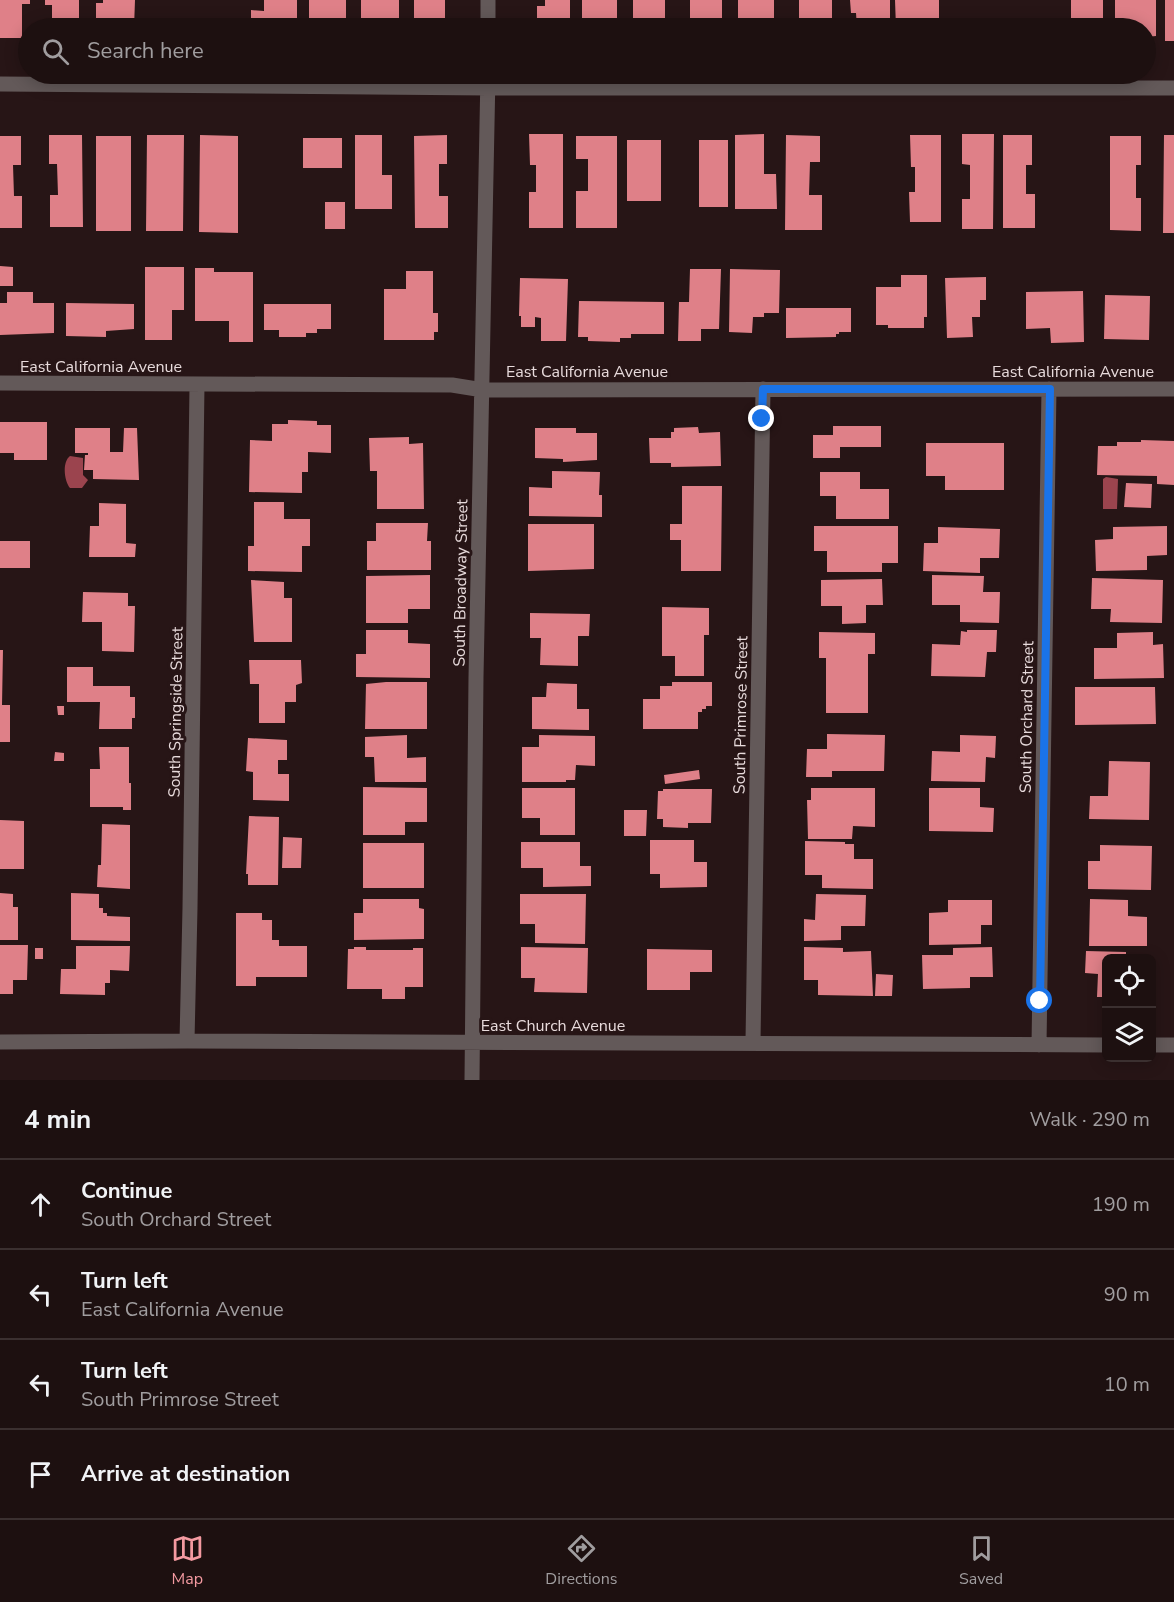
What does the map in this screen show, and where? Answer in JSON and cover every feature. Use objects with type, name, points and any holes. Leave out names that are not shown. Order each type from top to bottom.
[{"type":"street","points":[[488,0],[488,18]]},
{"type":"street","points":[[0,84],[18,84]]},
{"type":"street","name":"South Broadway Street","points":[[472,1080],[476,677],[488,84]]},
{"type":"street","points":[[782,84],[1174,88]]},
{"type":"street","name":"East California Avenue","points":[[0,383],[452,385],[483,390],[1174,390]]},
{"type":"street","name":"South Springside Street","points":[[186,1041],[190,908],[196,385]]},
{"type":"street","name":"South Primrose Street","points":[[753,1042],[763,389]]},
{"type":"street","name":"South Orchard Street","points":[[1040,1045],[1050,389]]},
{"type":"street","name":"East Church Avenue","points":[[0,1042],[753,1042],[1102,1045]]},
{"type":"street","points":[[1156,1045],[1174,1045]]},
{"type":"shaded area","points":[[70,456],[83,458],[83,475],[88,480],[82,488],[70,488],[66,481],[65,467]]},
{"type":"shaded area","points":[[1106,477],[1118,479],[1117,509],[1103,509],[1103,479]]},
{"type":"building","points":[[0,0],[30,0],[30,4],[22,4],[22,18],[18,18],[18,38],[0,38]]},
{"type":"building","points":[[45,0],[79,0],[79,18],[52,18],[52,5],[45,5]]},
{"type":"building","points":[[103,0],[135,0],[134,18],[96,18],[96,3],[103,3]]},
{"type":"building","points":[[264,0],[297,0],[297,18],[251,18],[251,10],[264,11]]},
{"type":"building","points":[[309,0],[346,0],[346,18],[309,18]]},
{"type":"building","points":[[361,0],[399,0],[399,18],[361,18]]},
{"type":"building","points":[[414,0],[445,0],[445,18],[414,18]]},
{"type":"building","points":[[545,0],[570,0],[570,18],[537,18],[537,6],[545,6]]},
{"type":"building","points":[[582,0],[617,0],[617,18],[582,18]]},
{"type":"building","points":[[633,0],[665,0],[665,18],[633,18]]},
{"type":"building","points":[[690,0],[722,0],[722,18],[690,18]]},
{"type":"building","points":[[738,0],[774,0],[774,18],[738,18]]},
{"type":"building","points":[[799,0],[832,0],[832,18],[799,18]]},
{"type":"building","points":[[850,0],[890,0],[890,18],[856,18],[856,13],[851,13]]},
{"type":"building","points":[[895,0],[939,0],[939,18],[896,18]]},
{"type":"building","points":[[1071,0],[1103,0],[1103,18],[1071,18]]},
{"type":"building","points":[[1115,0],[1156,0],[1156,18],[1115,18]]},
{"type":"building","points":[[1165,0],[1174,0],[1174,41],[1165,41]]},
{"type":"building","points":[[529,134],[563,134],[563,228],[529,228],[529,192],[536,192],[536,165],[530,165]]},
{"type":"building","points":[[764,134],[764,174],[776,174],[777,209],[735,209],[735,135]]},
{"type":"building","points":[[962,134],[994,134],[993,229],[962,229],[962,199],[970,199],[970,165],[962,164]]},
{"type":"building","points":[[49,135],[82,135],[83,227],[50,227],[50,195],[58,195],[57,164],[49,164]]},
{"type":"building","points":[[147,135],[184,135],[183,231],[146,231]]},
{"type":"building","points":[[200,135],[238,136],[238,233],[199,232]]},
{"type":"building","points":[[355,135],[382,135],[382,175],[392,175],[392,209],[355,209]]},
{"type":"building","points":[[447,135],[447,164],[439,164],[439,196],[448,196],[448,228],[415,228],[414,136]]},
{"type":"building","points":[[786,135],[820,136],[820,162],[810,162],[809,195],[822,195],[822,230],[785,230]]},
{"type":"building","points":[[910,135],[941,135],[941,222],[910,222],[909,192],[915,192],[915,167],[911,167]]},
{"type":"building","points":[[1003,135],[1032,135],[1032,165],[1026,165],[1026,194],[1035,194],[1035,228],[1003,228]]},
{"type":"building","points":[[1164,135],[1174,135],[1174,233],[1163,233]]},
{"type":"building","points":[[0,136],[21,136],[21,165],[13,165],[14,196],[22,196],[22,228],[0,228]]},
{"type":"building","points":[[96,136],[131,136],[131,231],[96,231]]},
{"type":"building","points":[[576,136],[617,136],[617,228],[576,228],[576,191],[588,191],[588,159],[576,159]]},
{"type":"building","points":[[1110,136],[1141,136],[1141,165],[1136,165],[1136,198],[1141,198],[1141,231],[1110,230]]},
{"type":"building","points":[[303,138],[342,138],[342,168],[303,168]]},
{"type":"building","points":[[627,140],[661,140],[661,201],[627,201]]},
{"type":"building","points":[[699,140],[728,140],[728,207],[699,207]]},
{"type":"building","points":[[325,202],[345,202],[345,229],[325,229]]},
{"type":"building","points":[[0,266],[13,267],[13,286],[0,286]]},
{"type":"building","points":[[145,267],[184,267],[184,310],[172,310],[172,340],[145,340]]},
{"type":"building","points":[[195,268],[214,268],[214,272],[253,272],[253,342],[229,342],[229,321],[195,321]]},
{"type":"building","points":[[690,269],[721,269],[719,329],[701,329],[701,341],[678,341],[679,302],[689,302]]},
{"type":"building","points":[[730,269],[780,270],[779,313],[764,313],[764,317],[753,317],[752,333],[729,332]]},
{"type":"building","points":[[406,271],[433,271],[433,313],[438,313],[438,332],[434,332],[434,340],[384,340],[384,289],[406,289]]},
{"type":"building","points":[[901,275],[927,275],[927,317],[924,317],[924,328],[888,328],[888,325],[876,325],[876,287],[901,287]]},
{"type":"building","points":[[986,277],[986,300],[980,300],[980,317],[972,317],[973,337],[947,338],[945,278]]},
{"type":"building","points":[[520,278],[568,279],[566,341],[541,341],[541,318],[535,317],[535,327],[521,327]]},
{"type":"building","points":[[1083,291],[1084,342],[1051,343],[1050,328],[1026,329],[1026,292]]},
{"type":"building","points":[[7,292],[33,292],[33,303],[54,303],[54,333],[0,335],[0,303],[7,303]]},
{"type":"building","points":[[1105,295],[1150,296],[1149,340],[1104,339]]},
{"type":"building","points":[[579,301],[664,302],[664,334],[631,334],[631,338],[620,338],[620,342],[588,341],[588,337],[578,337]]},
{"type":"building","points":[[66,303],[134,304],[134,329],[106,331],[106,337],[66,336]]},
{"type":"building","points":[[264,304],[331,304],[331,329],[317,329],[317,333],[306,333],[306,337],[279,337],[279,330],[264,330]]},
{"type":"building","points":[[786,308],[851,308],[851,332],[839,332],[836,337],[786,338]]},
{"type":"building","points":[[288,420],[317,421],[317,425],[331,425],[331,453],[308,452],[308,472],[302,472],[302,493],[249,492],[250,440],[272,441],[272,424],[288,424]]},
{"type":"building","points":[[0,422],[47,422],[47,460],[14,460],[14,453],[0,453]]},
{"type":"building","points":[[833,426],[881,426],[881,447],[840,447],[840,458],[813,458],[813,435],[833,435]]},
{"type":"building","points":[[698,427],[699,433],[720,432],[721,466],[671,467],[671,463],[650,463],[649,438],[671,438],[674,428]]},
{"type":"building","points":[[75,428],[110,428],[110,452],[123,452],[124,428],[137,428],[139,480],[93,479],[93,470],[84,470],[85,455],[88,453],[75,453]]},
{"type":"building","points":[[535,428],[576,428],[576,433],[597,433],[597,460],[563,462],[563,459],[535,458]]},
{"type":"building","points":[[409,437],[409,444],[423,443],[424,509],[377,509],[377,471],[370,471],[369,438]]},
{"type":"building","points":[[1141,440],[1174,441],[1174,485],[1157,484],[1157,476],[1097,475],[1098,446],[1117,446],[1117,442],[1141,442]]},
{"type":"building","points":[[926,443],[1004,443],[1004,490],[945,490],[945,476],[926,476]]},
{"type":"building","points":[[552,471],[600,472],[599,495],[602,495],[602,517],[529,516],[529,487],[552,488]]},
{"type":"building","points":[[820,472],[860,472],[860,489],[889,489],[889,519],[836,519],[836,496],[820,496]]},
{"type":"building","points":[[1126,483],[1152,484],[1151,508],[1124,507]]},
{"type":"building","points":[[682,486],[722,486],[721,571],[681,571],[681,540],[670,540],[670,524],[682,524]]},
{"type":"building","points":[[254,502],[284,502],[284,519],[310,519],[310,546],[302,546],[302,572],[248,571],[248,546],[254,546]]},
{"type":"building","points":[[99,503],[126,504],[126,543],[136,544],[135,557],[89,557],[90,526],[99,526]]},
{"type":"building","points":[[376,523],[428,523],[427,541],[431,541],[431,570],[367,570],[367,541],[376,541]]},
{"type":"building","points":[[528,524],[594,524],[594,569],[528,571]]},
{"type":"building","points":[[814,526],[898,526],[898,563],[882,563],[882,572],[827,572],[827,551],[814,551]]},
{"type":"building","points":[[1167,526],[1167,555],[1147,556],[1147,570],[1096,571],[1095,540],[1113,539],[1113,527]]},
{"type":"building","points":[[938,527],[1000,529],[999,558],[980,558],[980,573],[923,571],[924,543],[938,543]]},
{"type":"building","points":[[0,541],[30,541],[30,568],[0,568]]},
{"type":"building","points":[[430,575],[430,609],[408,609],[408,623],[366,623],[366,576]]},
{"type":"building","points":[[932,575],[984,576],[983,592],[1000,592],[999,623],[960,622],[960,605],[932,605]]},
{"type":"building","points":[[1092,578],[1163,580],[1162,623],[1110,622],[1111,609],[1091,609]]},
{"type":"building","points":[[882,579],[883,605],[866,605],[866,623],[842,624],[842,606],[821,606],[821,580]]},
{"type":"building","points":[[251,580],[284,582],[284,598],[292,598],[292,642],[254,642]]},
{"type":"building","points":[[83,592],[128,593],[128,606],[135,606],[134,652],[102,651],[102,622],[82,622]]},
{"type":"building","points":[[662,607],[709,608],[709,635],[704,635],[704,676],[675,676],[675,656],[662,656]]},
{"type":"building","points":[[530,613],[590,614],[589,636],[578,636],[578,666],[540,665],[541,638],[530,638]]},
{"type":"building","points":[[366,630],[408,630],[408,643],[430,644],[430,678],[356,677],[356,654],[366,654]]},
{"type":"building","points":[[967,630],[997,630],[996,652],[987,652],[985,677],[931,676],[932,644],[960,645],[961,631],[967,632]]},
{"type":"building","points":[[819,632],[875,633],[875,654],[868,654],[868,713],[826,713],[826,658],[819,658]]},
{"type":"building","points":[[1153,632],[1153,645],[1163,644],[1164,678],[1094,679],[1094,648],[1117,648],[1117,633]]},
{"type":"building","points":[[0,650],[3,650],[2,705],[10,705],[10,742],[0,742]]},
{"type":"building","points":[[249,660],[301,660],[302,683],[296,685],[296,702],[285,702],[285,723],[259,723],[259,684],[250,684]]},
{"type":"building","points":[[67,667],[93,667],[93,686],[130,686],[130,697],[135,697],[135,718],[132,718],[132,729],[99,729],[100,702],[67,702]]},
{"type":"building","points":[[427,682],[427,729],[365,729],[366,684]]},
{"type":"building","points":[[672,682],[712,682],[712,706],[706,706],[702,712],[698,712],[698,729],[643,729],[643,699],[660,699],[660,686],[672,686]]},
{"type":"building","points":[[547,683],[577,684],[577,709],[589,709],[589,730],[532,729],[532,697],[546,697]]},
{"type":"building","points":[[1075,687],[1155,687],[1156,724],[1075,725]]},
{"type":"building","points":[[57,706],[64,706],[64,715],[58,715]]},
{"type":"building","points":[[827,734],[885,735],[884,771],[832,771],[832,777],[806,777],[807,749],[827,749]]},
{"type":"building","points":[[407,735],[407,758],[426,757],[426,782],[375,782],[374,757],[365,757],[365,737]]},
{"type":"building","points":[[539,735],[595,736],[595,766],[576,765],[575,780],[566,780],[566,782],[522,782],[522,747],[539,747]]},
{"type":"building","points":[[960,735],[996,736],[995,758],[986,757],[985,782],[931,781],[932,751],[960,752]]},
{"type":"building","points":[[248,738],[287,740],[287,760],[278,760],[278,774],[289,774],[289,801],[253,800],[253,772],[246,771]]},
{"type":"building","points":[[99,747],[129,747],[131,810],[123,810],[123,807],[90,807],[90,769],[100,769]]},
{"type":"building","points":[[55,752],[64,753],[64,761],[54,761]]},
{"type":"building","points":[[1109,761],[1150,762],[1149,820],[1089,819],[1090,796],[1108,796]]},
{"type":"building","points":[[699,770],[700,779],[665,784],[664,775]]},
{"type":"building","points":[[363,787],[427,788],[427,822],[405,822],[405,835],[363,835]]},
{"type":"building","points":[[522,788],[575,788],[575,835],[540,835],[540,818],[522,818]]},
{"type":"building","points":[[811,788],[875,788],[875,827],[853,826],[852,839],[808,839],[807,800],[811,800]]},
{"type":"building","points":[[929,788],[980,788],[980,807],[994,808],[993,832],[929,831]]},
{"type":"building","points":[[663,789],[712,789],[711,823],[688,823],[688,828],[663,827],[663,819],[657,819],[658,791],[663,791]]},
{"type":"building","points":[[624,810],[647,810],[646,836],[624,836]]},
{"type":"building","points":[[249,816],[279,817],[278,885],[248,885],[248,874],[246,874]]},
{"type":"building","points":[[0,820],[24,821],[24,869],[0,869]]},
{"type":"building","points":[[102,824],[130,825],[130,889],[97,887],[98,865],[101,865]]},
{"type":"building","points":[[283,837],[302,838],[301,868],[282,868]]},
{"type":"building","points":[[650,840],[694,840],[694,862],[707,862],[707,887],[660,888],[660,874],[650,874]]},
{"type":"building","points":[[805,841],[854,844],[854,859],[873,859],[873,889],[822,888],[822,875],[805,875]]},
{"type":"building","points":[[521,842],[580,842],[580,866],[591,866],[591,886],[543,887],[543,868],[521,868]]},
{"type":"building","points":[[363,843],[424,843],[424,888],[363,888]]},
{"type":"building","points":[[1100,845],[1152,846],[1151,890],[1088,889],[1088,861],[1100,861]]},
{"type":"building","points":[[0,893],[13,894],[13,907],[18,907],[18,940],[0,940]]},
{"type":"building","points":[[71,893],[99,894],[99,908],[103,908],[103,913],[107,913],[107,916],[130,917],[130,941],[71,940]]},
{"type":"building","points":[[520,894],[586,894],[585,944],[535,943],[535,924],[520,924]]},
{"type":"building","points":[[816,894],[866,895],[865,926],[841,926],[841,940],[804,941],[804,919],[815,920]]},
{"type":"building","points":[[363,899],[419,899],[419,908],[424,909],[424,939],[354,940],[354,913],[363,913]]},
{"type":"building","points":[[1090,899],[1128,900],[1128,916],[1147,917],[1147,946],[1089,946]]},
{"type":"building","points":[[948,900],[992,900],[992,925],[981,925],[981,944],[929,945],[929,913],[948,912]]},
{"type":"building","points":[[236,913],[262,913],[262,920],[272,920],[272,940],[279,940],[279,946],[307,946],[307,977],[256,977],[256,986],[236,986]]},
{"type":"building","points":[[0,945],[28,945],[27,980],[13,980],[13,994],[0,994]]},
{"type":"building","points":[[76,946],[130,946],[129,971],[110,970],[110,983],[105,983],[105,995],[60,994],[61,969],[76,969]]},
{"type":"building","points":[[354,947],[366,947],[366,950],[423,948],[423,987],[405,987],[405,999],[382,999],[382,989],[347,989],[348,949],[354,949]]},
{"type":"building","points":[[521,947],[588,948],[587,993],[534,992],[535,978],[521,978]]},
{"type":"building","points":[[804,947],[843,948],[843,952],[871,951],[873,996],[818,995],[818,980],[804,980]]},
{"type":"building","points":[[992,947],[993,977],[970,977],[970,988],[923,989],[922,955],[953,955],[953,948]]},
{"type":"building","points":[[35,948],[43,948],[43,959],[35,959]]},
{"type":"building","points":[[647,949],[712,950],[712,972],[690,972],[690,990],[647,990]]},
{"type":"building","points":[[1086,951],[1126,952],[1126,954],[1102,954],[1102,997],[1097,997],[1098,974],[1085,973]]},
{"type":"building","points":[[876,974],[893,975],[892,996],[875,996]]},
{"type":"route","points":[[762,419],[763,389],[1050,389],[1040,1001]]}]
